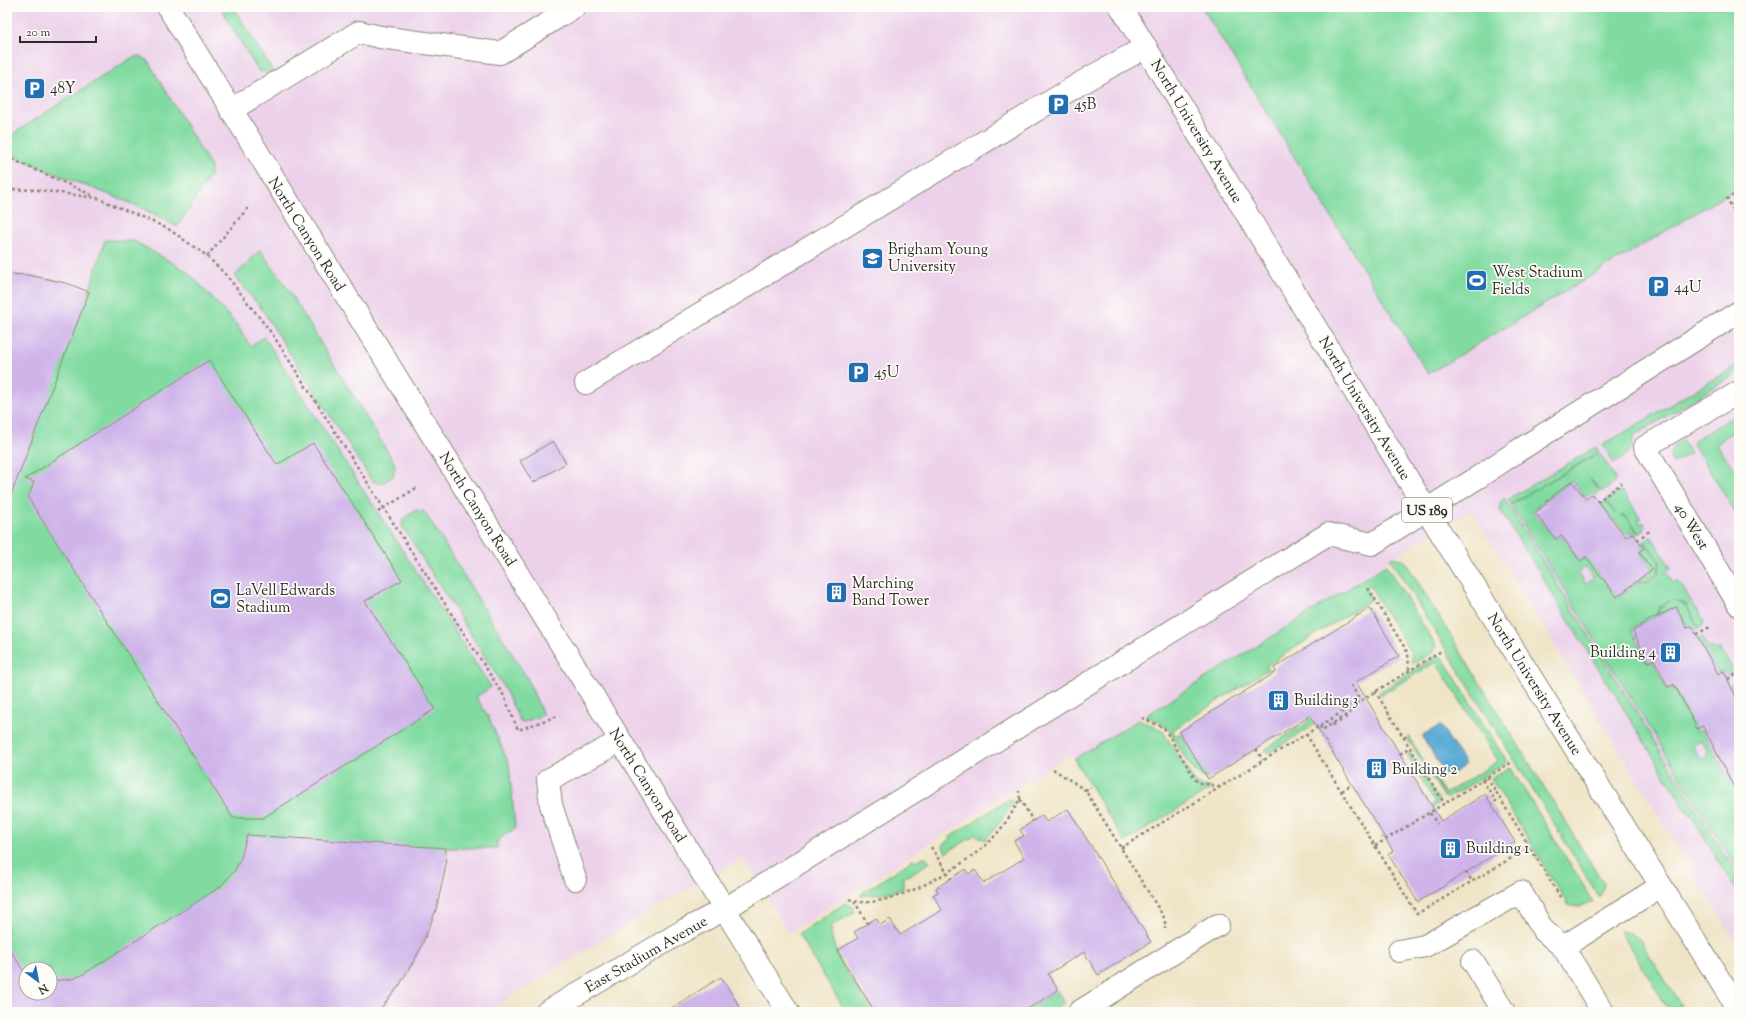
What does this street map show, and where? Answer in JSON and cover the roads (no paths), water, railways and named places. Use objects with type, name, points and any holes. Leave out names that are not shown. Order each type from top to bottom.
[{"type":"main road","name":"North Canyon Road","points":[[168,7],[788,1012]]},
{"type":"main road","points":[[231,110],[359,32],[387,38],[500,53],[574,7]]},
{"type":"main road","name":"North University Avenue","points":[[1121,7],[1426,509],[1739,1010]]},
{"type":"main road","points":[[586,383],[1091,77],[1146,47]]},
{"type":"main road","name":"East Stadium Avenue","points":[[547,1012],[683,931],[724,909],[1328,534],[1372,544],[1739,312]]},
{"type":"main road","name":"40 West","points":[[1739,392],[1646,447],[1739,606]]},
{"type":"main road","points":[[575,879],[551,805],[548,780],[620,741]]},
{"type":"main road","points":[[1563,946],[1661,886]]},
{"type":"main road","points":[[1399,951],[1425,946],[1521,892],[1543,930],[1563,946],[1603,1012]]},
{"type":"main road","points":[[1079,1012],[1218,925]]},
{"type":"main road","points":[[1473,961],[1504,1012]]},
{"type":"water","points":[[1441,726],[1465,764],[1448,776],[1423,738],[1423,735]]},
{"type":"place","name":"48Y","points":[[34,88]]},
{"type":"place","name":"45B","points":[[1059,104]]},
{"type":"place","name":"Brigham Young University","points":[[873,258]]},
{"type":"place","name":"West Stadium Fields","points":[[1477,281]]},
{"type":"place","name":"44U","points":[[1659,287]]},
{"type":"place","name":"45U","points":[[859,372]]},
{"type":"place","name":"Marching Band Tower","points":[[836,592]]},
{"type":"place","name":"LaVell Edwards Stadium","points":[[221,599]]},
{"type":"place","name":"Building 4","points":[[1671,652]]},
{"type":"place","name":"Building 3","points":[[1278,700]]},
{"type":"place","name":"Building 2","points":[[1376,769]]},
{"type":"place","name":"Building 1","points":[[1451,848]]}]
